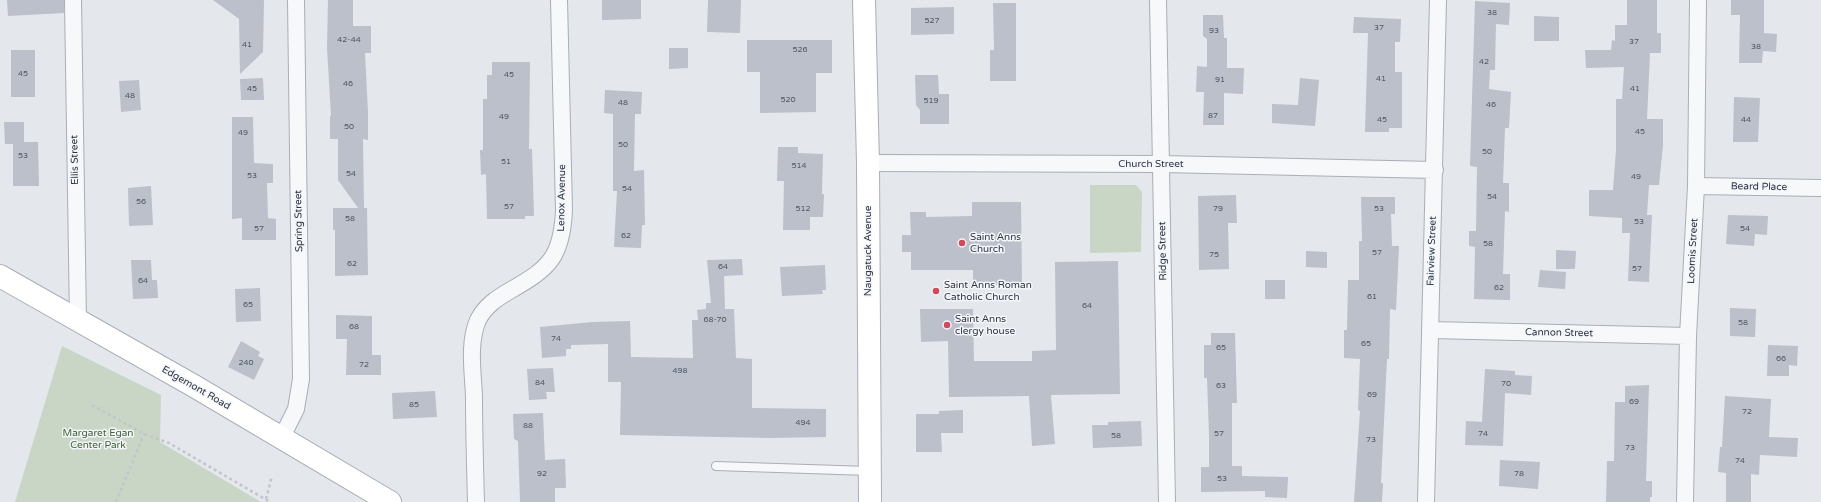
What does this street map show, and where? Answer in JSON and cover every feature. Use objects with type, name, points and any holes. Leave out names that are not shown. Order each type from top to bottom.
[{"type":"main road","name":"Naugatuck Avenue","points":[[864,0],[868,163],[870,502]]},
{"type":"main road","name":"Edgemont Road","points":[[0,276],[390,502]]},
{"type":"street","name":"Ellis Street","points":[[73,0],[78,320]]},
{"type":"street","name":"Spring Street","points":[[281,439],[296,409],[301,379],[296,0]]},
{"type":"street","name":"Lenox Avenue","points":[[476,502],[473,357],[475,329],[478,320],[488,305],[497,298],[530,279],[546,267],[554,257],[562,234],[564,210],[558,0]]},
{"type":"street","name":"Ridge Street","points":[[1158,0],[1167,502]]},
{"type":"street","name":"Fairview Street","points":[[1426,502],[1438,0]]},
{"type":"street","name":"Loomis Street","points":[[1685,502],[1688,336],[1696,186],[1698,0]]},
{"type":"street","name":"Church Street","points":[[868,163],[1162,164],[1435,170]]},
{"type":"street","name":"Beard Place","points":[[1696,186],[1821,188]]},
{"type":"street","name":"Cannon Street","points":[[1430,330],[1688,336]]},
{"type":"lane","points":[[716,466],[870,471]]},
{"type":"path","points":[[92,405],[144,434],[169,443],[270,502]]},
{"type":"path","points":[[116,502],[144,434]]},
{"type":"path","points":[[266,499],[272,476]]},
{"type":"green space","points":[[1090,185],[1136,185],[1142,192],[1141,252],[1090,253]]},
{"type":"green space","name":"Margaret Egan Center Park","points":[[62,346],[161,395],[160,442],[261,502],[15,502]]},
{"type":"building","points":[[7,0],[64,0],[64,13],[8,16]]},
{"type":"building","points":[[213,0],[264,0],[263,52],[240,74],[239,19]]},
{"type":"building","points":[[328,0],[353,0],[353,26],[371,26],[371,53],[365,53],[368,140],[363,139],[364,208],[367,208],[368,275],[335,276],[335,230],[333,230],[333,208],[358,208],[338,180],[338,139],[330,139],[331,116],[327,48]]},
{"type":"building","points":[[602,0],[641,0],[641,19],[602,20]]},
{"type":"building","points":[[708,0],[741,0],[740,33],[707,32]]},
{"type":"building","points":[[1627,0],[1657,0],[1657,33],[1661,33],[1661,53],[1650,53],[1647,119],[1663,119],[1663,145],[1659,185],[1649,185],[1647,215],[1652,215],[1649,282],[1628,281],[1630,233],[1622,233],[1622,218],[1589,216],[1589,190],[1613,190],[1616,150],[1616,99],[1622,99],[1624,67],[1586,68],[1585,50],[1611,50],[1612,40],[1615,41],[1615,25],[1627,25]]},
{"type":"building","points":[[1731,0],[1764,0],[1764,33],[1777,34],[1776,52],[1763,51],[1762,63],[1739,63],[1740,15],[1731,15]]},
{"type":"building","points":[[1475,1],[1510,3],[1509,25],[1496,24],[1495,70],[1490,70],[1489,89],[1511,92],[1509,128],[1505,128],[1503,183],[1509,183],[1509,212],[1505,211],[1503,274],[1510,274],[1510,300],[1474,299],[1475,247],[1469,246],[1469,231],[1476,231],[1477,167],[1470,166]]},
{"type":"building","points":[[993,3],[1016,3],[1016,81],[990,81],[990,50],[994,50]]},
{"type":"building","points":[[954,7],[954,34],[911,35],[911,8]]},
{"type":"building","points":[[1203,15],[1223,15],[1224,38],[1227,38],[1227,68],[1244,68],[1243,94],[1224,93],[1224,125],[1203,125],[1204,92],[1196,92],[1197,66],[1207,67],[1207,39],[1203,36]]},
{"type":"building","points":[[1534,16],[1559,17],[1559,41],[1534,41]]},
{"type":"building","points":[[1354,17],[1401,19],[1400,42],[1395,42],[1395,72],[1402,72],[1402,128],[1389,128],[1389,132],[1365,132],[1368,33],[1353,33]]},
{"type":"building","points":[[747,40],[832,40],[832,73],[816,73],[816,112],[760,113],[760,72],[747,72]]},
{"type":"building","points":[[669,48],[688,48],[688,68],[669,69]]},
{"type":"building","points":[[11,50],[35,50],[35,97],[11,97]]},
{"type":"building","points":[[492,62],[530,62],[529,149],[532,149],[534,216],[525,216],[525,219],[487,219],[486,174],[481,175],[480,150],[483,150],[483,99],[487,99],[487,75],[492,75]]},
{"type":"building","points":[[915,75],[938,75],[939,94],[949,94],[949,124],[920,124],[920,110],[916,105]]},
{"type":"building","points":[[263,78],[264,100],[241,100],[240,79]]},
{"type":"building","points":[[1300,78],[1319,80],[1315,126],[1272,123],[1272,104],[1298,105]]},
{"type":"building","points":[[139,80],[141,110],[121,112],[119,81]]},
{"type":"building","points":[[605,90],[642,92],[641,114],[635,114],[634,171],[644,170],[645,225],[642,225],[641,248],[614,247],[617,191],[613,191],[613,114],[604,113]]},
{"type":"building","points":[[1734,97],[1760,98],[1758,142],[1733,142]]},
{"type":"building","points":[[232,117],[253,117],[254,163],[273,164],[273,183],[267,183],[268,218],[276,219],[276,240],[242,240],[242,218],[232,219]]},
{"type":"building","points":[[4,122],[24,122],[24,142],[38,142],[39,186],[13,186],[13,144],[5,144]]},
{"type":"building","points":[[778,147],[798,147],[798,153],[823,154],[823,217],[810,217],[810,230],[783,230],[784,181],[777,181]]},
{"type":"building","points":[[151,186],[153,225],[129,226],[128,188]]},
{"type":"building","points":[[1236,195],[1237,223],[1228,223],[1229,269],[1199,270],[1198,196]]},
{"type":"building","points":[[1361,197],[1395,197],[1395,214],[1391,214],[1392,246],[1399,246],[1396,310],[1390,309],[1389,359],[1387,359],[1381,483],[1383,483],[1382,502],[1354,502],[1360,411],[1358,410],[1360,359],[1344,358],[1344,330],[1347,330],[1348,280],[1359,280],[1359,241],[1362,241]]},
{"type":"building","name":"Saint Anns Church","points":[[972,202],[1021,202],[1022,284],[973,285],[973,270],[911,270],[911,252],[902,252],[902,235],[911,235],[910,212],[926,212],[926,217],[972,216]]},
{"type":"building","points":[[1728,215],[1768,216],[1767,235],[1755,234],[1754,246],[1726,244]]},
{"type":"building","points":[[1556,250],[1576,251],[1575,269],[1556,269]]},
{"type":"building","points":[[1306,251],[1327,252],[1327,268],[1306,267]]},
{"type":"building","points":[[742,259],[743,275],[724,276],[725,309],[734,309],[736,358],[752,359],[752,408],[826,409],[826,437],[770,438],[620,435],[621,382],[608,382],[608,344],[571,345],[571,349],[566,349],[566,356],[542,358],[540,327],[592,322],[630,321],[631,357],[693,358],[692,320],[698,320],[697,310],[706,309],[706,303],[711,303],[707,260]]},
{"type":"building","points":[[131,260],[151,260],[152,280],[157,280],[158,298],[133,299]]},
{"type":"building","points":[[1118,261],[1120,394],[1051,395],[1055,444],[1032,446],[1029,396],[949,397],[948,341],[921,342],[920,309],[973,309],[974,361],[1032,361],[1032,351],[1056,350],[1055,262]]},
{"type":"building","points":[[825,265],[826,290],[822,290],[823,294],[782,296],[780,267]]},
{"type":"building","points":[[1540,270],[1566,272],[1565,289],[1538,287]]},
{"type":"building","points":[[1265,280],[1285,280],[1285,299],[1265,299]]},
{"type":"building","points":[[260,288],[261,321],[236,322],[235,289]]},
{"type":"building","points":[[1730,308],[1756,309],[1755,337],[1730,336]]},
{"type":"building","points":[[336,315],[372,316],[372,355],[381,355],[381,375],[346,375],[347,339],[336,339]]},
{"type":"building","points":[[1211,333],[1235,333],[1237,403],[1232,403],[1232,466],[1242,466],[1242,476],[1288,477],[1287,498],[1265,497],[1265,491],[1201,492],[1201,467],[1209,467],[1207,378],[1204,378],[1204,345],[1211,345]]},
{"type":"building","points":[[241,341],[260,352],[258,356],[264,359],[254,380],[228,367]]},
{"type":"building","points":[[1768,345],[1798,346],[1797,366],[1789,365],[1789,376],[1767,376]]},
{"type":"building","points":[[553,368],[555,392],[546,392],[547,399],[529,400],[527,369]]},
{"type":"building","points":[[1485,369],[1515,371],[1515,375],[1532,376],[1531,395],[1505,393],[1503,446],[1465,445],[1466,421],[1482,422]]},
{"type":"building","points":[[1649,385],[1646,481],[1652,481],[1652,497],[1650,497],[1650,502],[1606,502],[1607,461],[1614,461],[1615,402],[1625,402],[1625,386]]},
{"type":"building","points":[[435,391],[437,417],[393,419],[392,393]]},
{"type":"building","points":[[1725,396],[1771,399],[1769,437],[1798,438],[1797,457],[1760,455],[1759,475],[1751,474],[1751,502],[1726,502],[1726,473],[1718,472],[1720,447],[1722,447]]},
{"type":"building","points":[[963,410],[963,433],[941,433],[942,452],[916,452],[916,414],[939,414],[939,411]]},
{"type":"building","points":[[543,413],[545,460],[565,459],[566,488],[555,488],[555,502],[520,502],[518,441],[514,439],[513,414]]},
{"type":"building","points":[[1141,421],[1142,446],[1093,448],[1092,425],[1108,425],[1108,422]]},
{"type":"building","points":[[1500,460],[1540,462],[1538,489],[1499,486]]},
{"type":"place","name":"Saint Anns Church","points":[[962,243]]},
{"type":"place","name":"Saint Anns Roman Catholic Church","points":[[936,291]]},
{"type":"place","name":"Saint Anns clergy house","points":[[947,325]]}]
